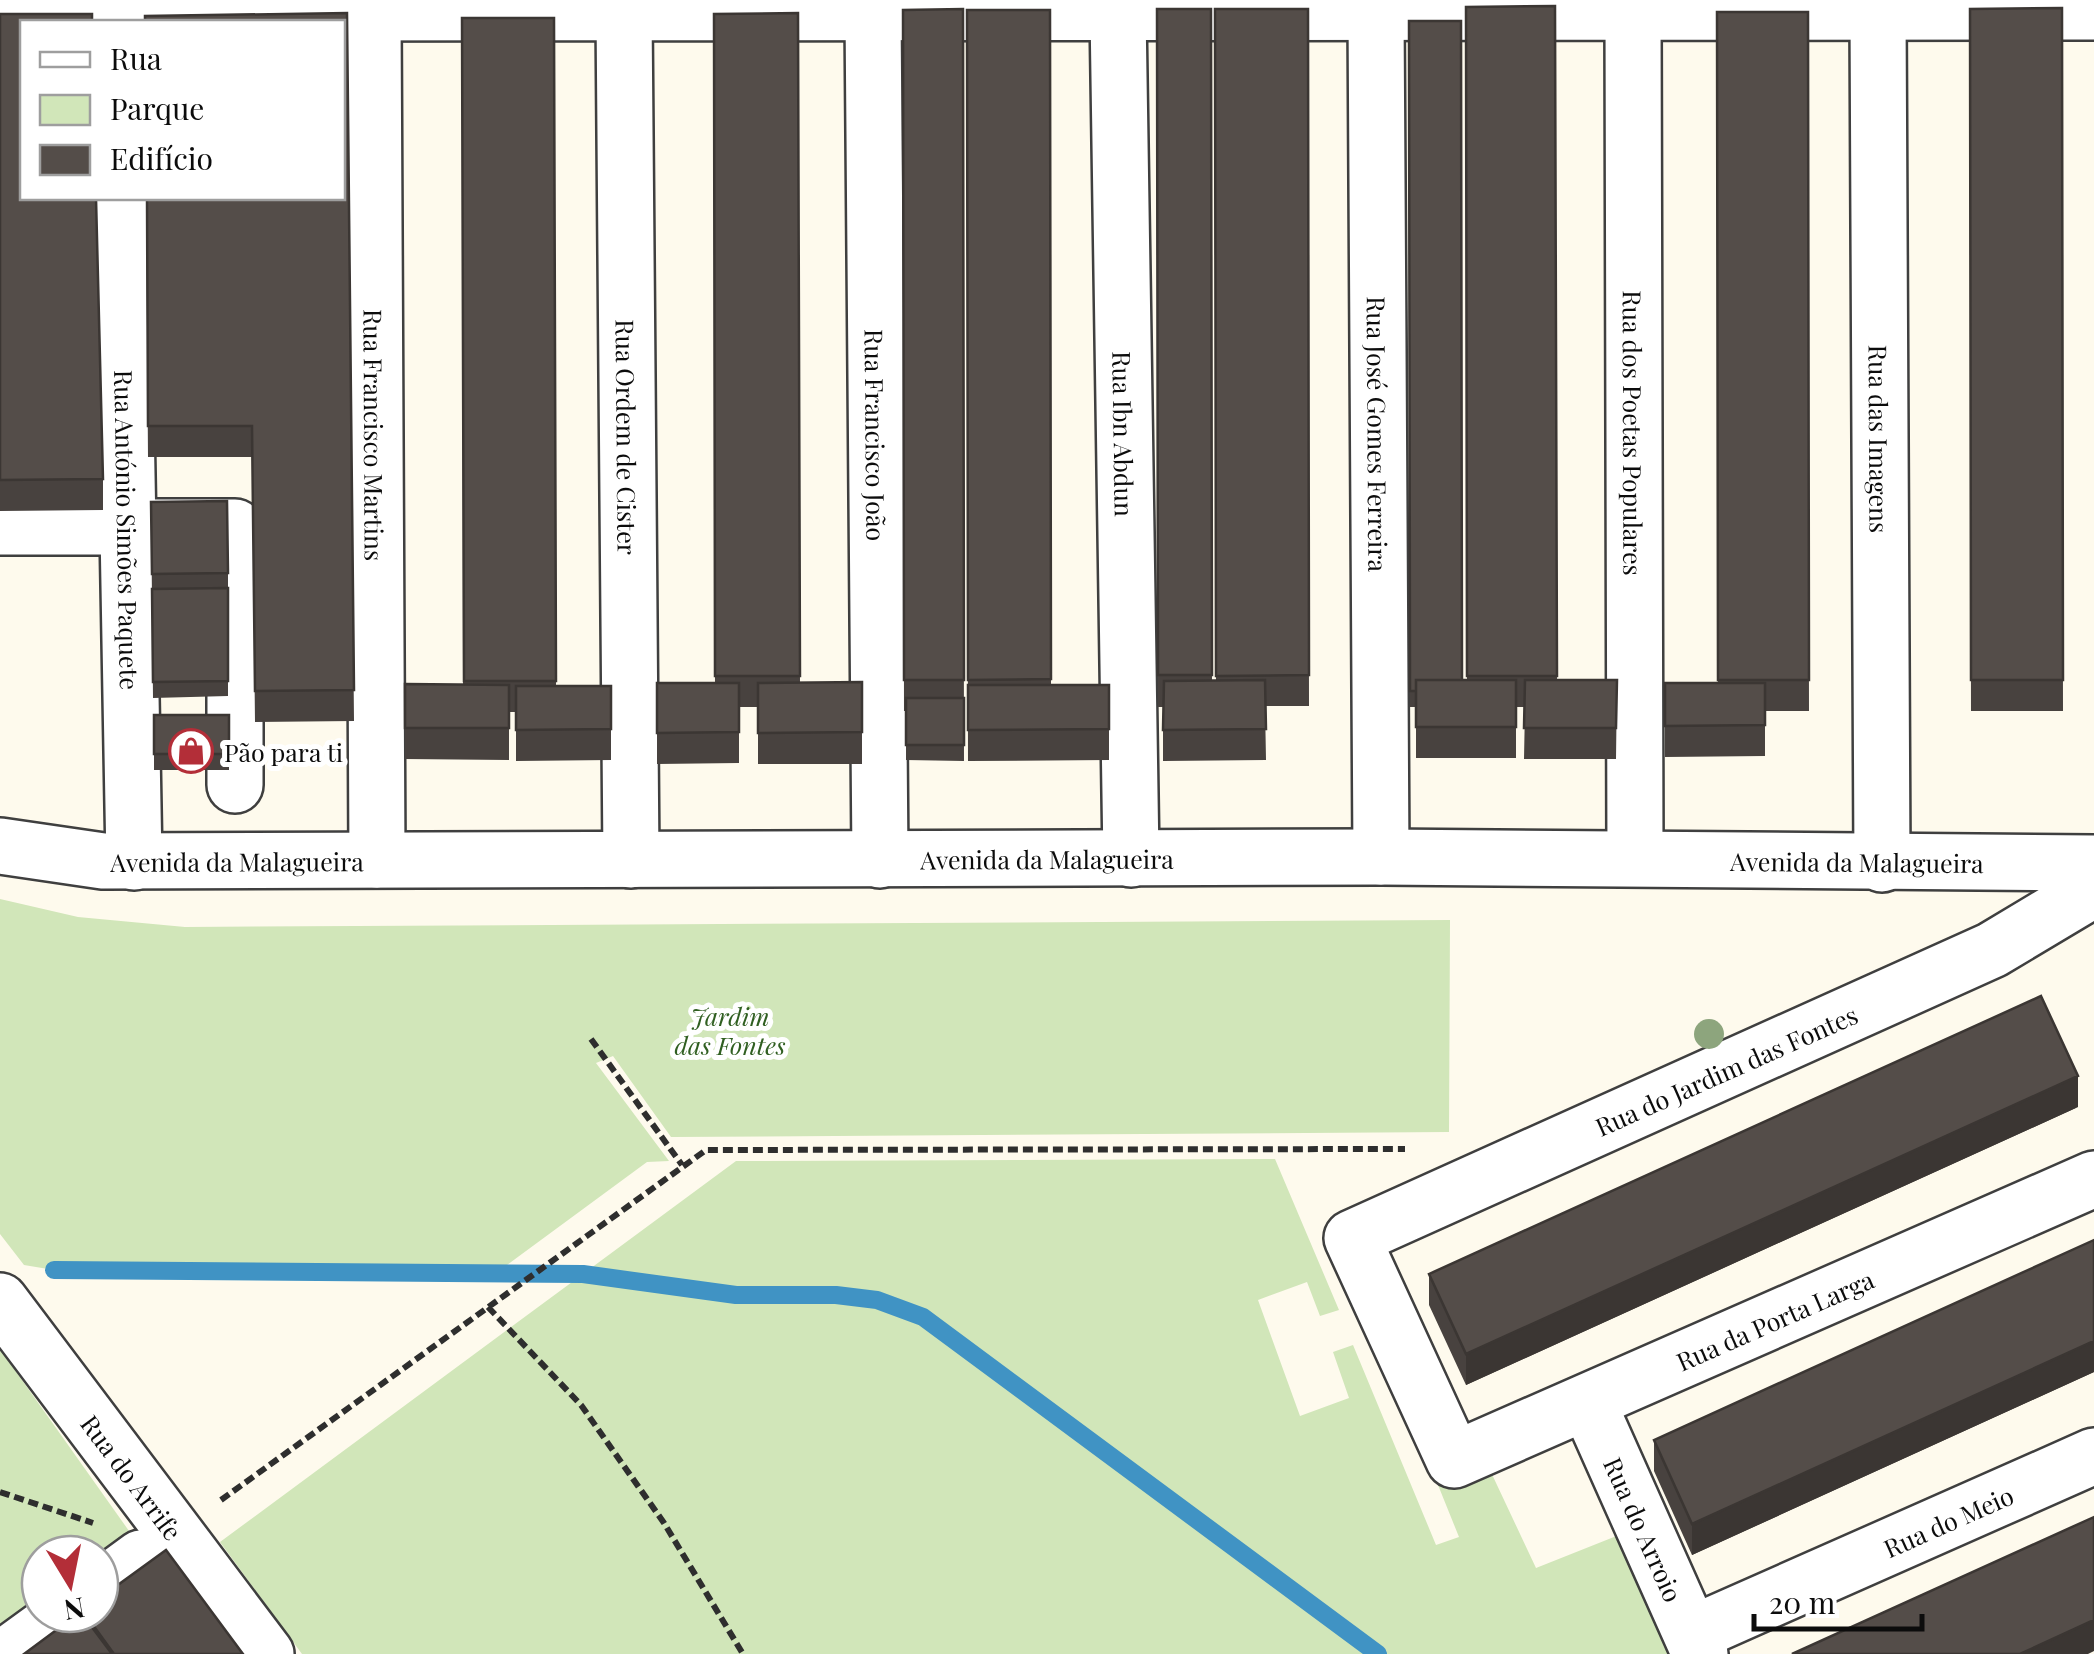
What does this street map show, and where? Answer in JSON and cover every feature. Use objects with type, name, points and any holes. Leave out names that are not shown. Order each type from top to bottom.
[{"type":"street","name":"Rua dos Poetas Populares","points":[[1633,11],[1635,858]]},
{"type":"street","points":[[0,14],[119,18],[624,12],[2094,12]]},
{"type":"street","name":"Rua Ordem de Cister","points":[[624,12],[632,860]]},
{"type":"street","name":"Rua Ibn Abdun","points":[[1118,12],[1132,859]]},
{"type":"street","name":"Rua José Gomes Ferreira","points":[[1376,12],[1380,857]]},
{"type":"street","name":"Rua das Imagens","points":[[1878,12],[1882,864]]},
{"type":"street","name":"Rua Francisco Martins","points":[[373,13],[377,860]]},
{"type":"street","name":"Rua Francisco João","points":[[873,13],[880,860]]},
{"type":"street","name":"Rua António Simões Paquete","points":[[122,200],[134,862]]},
{"type":"street","points":[[0,527],[235,527],[235,785]]},
{"type":"street","name":"Avenida da Malagueira","points":[[0,846],[134,862],[1380,857],[2094,863]]},
{"type":"street","name":"Rua do Jardim das Fontes","points":[[1454,1460],[1352,1238],[1992,950],[2094,889]]},
{"type":"street","name":"Rua da Porta Larga","points":[[1454,1460],[2094,1179]]},
{"type":"street","name":"Rua do Arrife","points":[[0,1301],[266,1654]]},
{"type":"street","name":"Rua do Arroio","points":[[1588,1403],[1696,1644]]},
{"type":"street","name":"Rua do Meio","points":[[1696,1644],[2094,1456]]},
{"type":"street","points":[[9,1654],[36,1634]]},
{"type":"path","points":[[591,1039],[682,1165]]},
{"type":"path","points":[[208,1509],[706,1150],[1415,1149]]},
{"type":"path","points":[[488,1307],[581,1405],[664,1522],[743,1654]]},
{"type":"path","points":[[0,1492],[96,1524],[101,1534]]},
{"type":"green space","name":"Jardim das Fontes","points":[[0,899],[78,917],[185,927],[1450,920],[1449,1132],[671,1137],[613,1056],[596,1063],[669,1161],[647,1162],[492,1276],[54,1270],[24,1265],[0,1234]]},
{"type":"green space","points":[[1275,1159],[1339,1310],[1320,1316],[1307,1282],[1258,1300],[1300,1416],[1349,1398],[1333,1352],[1353,1345],[1436,1545],[1459,1537],[1438,1485],[1489,1468],[1536,1568],[1624,1533],[1675,1654],[302,1654],[220,1542],[736,1161]]},
{"type":"green space","points":[[0,1349],[134,1538],[120,1545],[120,1534],[20,1534],[20,1622],[0,1637]]},
{"type":"building","points":[[1555,6],[1557,676],[1467,676],[1466,7]]},
{"type":"building","points":[[2062,8],[2063,680],[1971,680],[1970,9]]},
{"type":"building","points":[[963,9],[964,680],[904,680],[903,10]]},
{"type":"building","points":[[1157,9],[1211,9],[1212,675],[1158,675]]},
{"type":"building","points":[[1215,9],[1308,9],[1309,675],[1216,676]]},
{"type":"building","points":[[967,10],[1050,10],[1051,679],[968,680]]},
{"type":"building","points":[[1717,12],[1808,12],[1809,680],[1718,680]]},
{"type":"building","points":[[347,13],[354,690],[255,691],[252,426],[148,426],[147,200],[345,200],[345,20],[145,20],[145,16]]},
{"type":"building","points":[[798,13],[800,676],[715,676],[714,14]]},
{"type":"building","points":[[0,14],[92,14],[92,20],[20,20],[20,200],[96,200],[103,479],[0,480]]},
{"type":"building","points":[[462,18],[554,18],[556,681],[464,681]]},
{"type":"building","points":[[1409,21],[1461,21],[1462,680],[1416,680],[1416,691],[1410,691]]},
{"type":"building","points":[[227,501],[228,573],[152,574],[151,502]]},
{"type":"building","points":[[228,588],[228,681],[153,682],[152,589]]},
{"type":"building","points":[[1265,680],[1266,729],[1163,730],[1164,681]]},
{"type":"building","points":[[1416,680],[1516,680],[1516,727],[1416,727]]},
{"type":"building","points":[[1525,680],[1617,680],[1616,728],[1524,728]]},
{"type":"building","points":[[862,682],[862,732],[758,733],[758,683]]},
{"type":"building","points":[[657,683],[739,683],[739,732],[657,733]]},
{"type":"building","points":[[1665,683],[1765,683],[1765,725],[1665,726]]},
{"type":"building","points":[[405,684],[509,685],[509,728],[405,728]]},
{"type":"building","points":[[968,685],[1109,685],[1109,729],[968,730]]},
{"type":"building","points":[[516,686],[611,686],[611,729],[516,730]]},
{"type":"building","points":[[906,698],[964,698],[964,745],[906,745]]},
{"type":"building","points":[[154,715],[229,715],[229,754],[154,754]]},
{"type":"building","points":[[2041,996],[2078,1076],[1466,1354],[1429,1274]]},
{"type":"building","points":[[2094,1240],[2094,1341],[1692,1524],[1654,1440]]},
{"type":"building","points":[[2094,1517],[2094,1620],[2020,1654],[1792,1654]]},
{"type":"building","points":[[166,1550],[243,1654],[114,1654],[100,1634],[120,1634],[120,1583]]},
{"type":"building","points":[[51,1634],[97,1634],[112,1654],[24,1654]]},
{"type":"waterway","points":[[54,1270],[583,1274],[736,1295],[836,1295],[877,1300],[923,1317],[1378,1654]]},
{"type":"place","name":"Pão para ti","points":[[191,751]]}]
